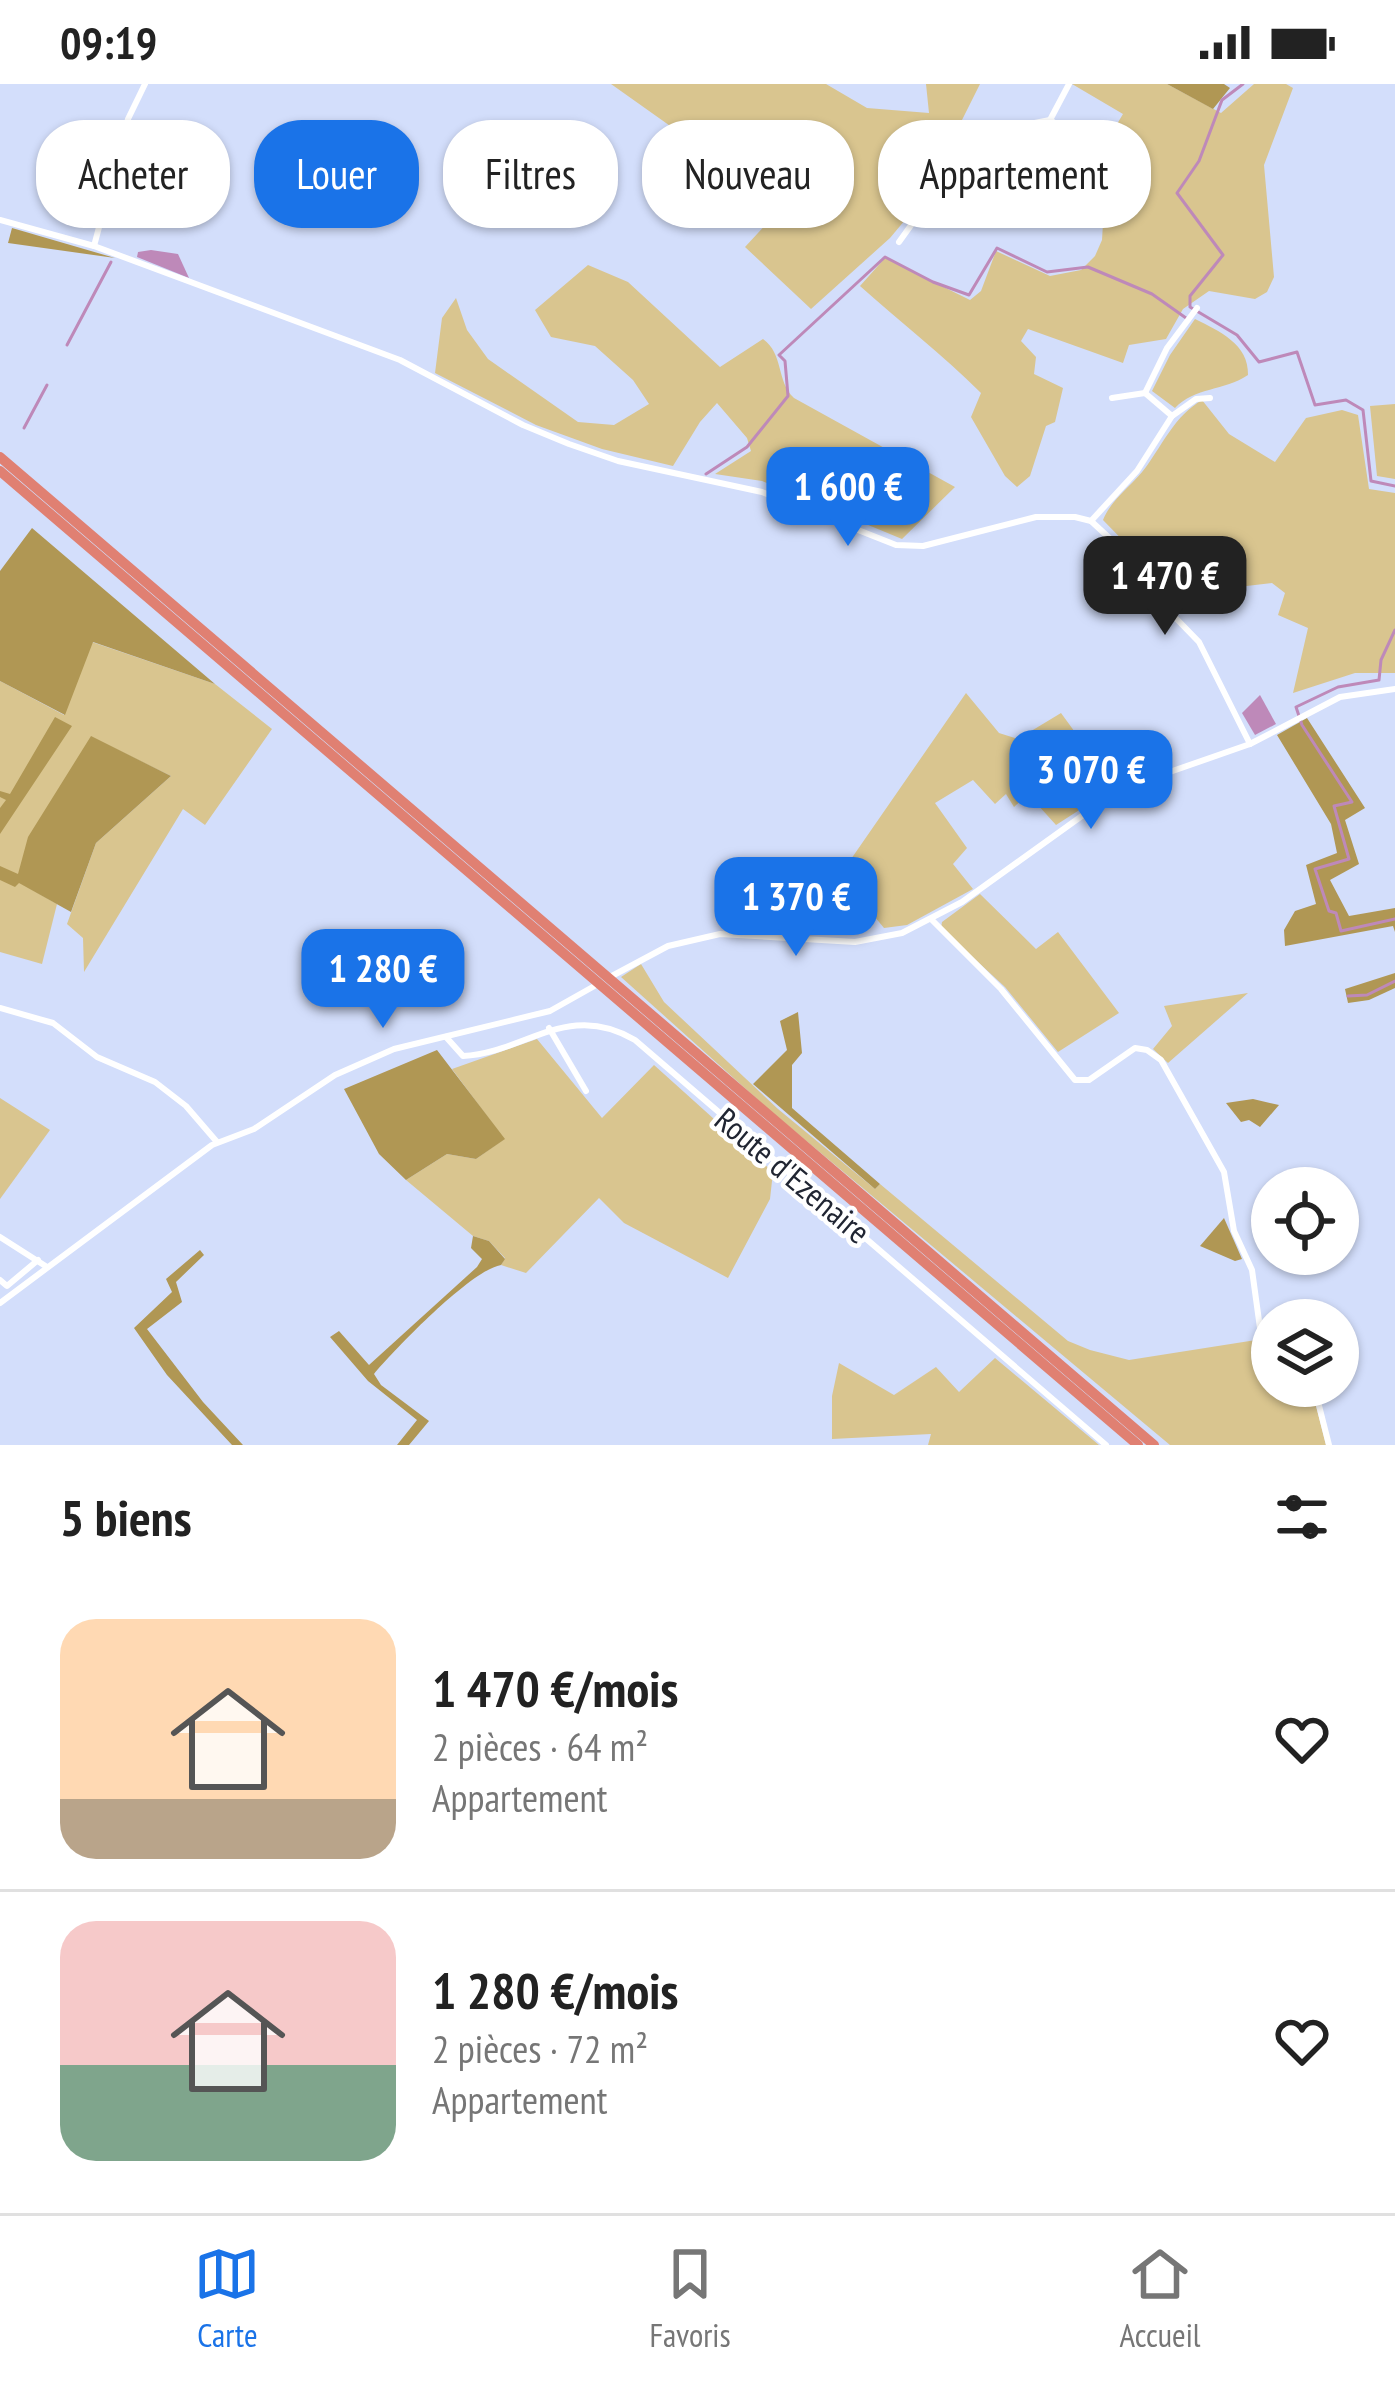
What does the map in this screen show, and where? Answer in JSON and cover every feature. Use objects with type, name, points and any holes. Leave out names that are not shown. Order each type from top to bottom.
[{"type":"highway","points":[[0,458],[1154,1445]]},
{"type":"highway","points":[[0,471],[1138,1445]]},
{"type":"street","points":[[94,246],[128,119],[145,84]]},
{"type":"street","points":[[1050,120],[1069,84]]},
{"type":"street","points":[[0,220],[94,246],[400,360],[568,444],[763,492],[896,545],[923,546],[1036,517],[1091,521],[1118,545],[1164,607],[1199,642],[1250,744]]},
{"type":"street","points":[[899,242],[910,228]]},
{"type":"street","points":[[1145,393],[1167,348],[1194,312]]},
{"type":"street","points":[[1112,398],[1145,393],[1172,416]]},
{"type":"street","points":[[1091,521],[1137,471],[1172,416],[1196,399],[1210,398]]},
{"type":"street","points":[[0,1303],[217,1142],[254,1129],[367,1059],[528,1018],[579,996],[644,956],[681,942],[720,934],[855,942],[902,933],[932,920],[1118,790],[1250,744],[1340,698],[1395,689]]},
{"type":"street","points":[[932,920],[1001,989],[1076,1080],[1092,1078],[1135,1048],[1161,1060],[1226,1177],[1234,1231],[1252,1270],[1256,1299]]},
{"type":"street","points":[[0,1008],[52,1023],[97,1057],[155,1082],[185,1106],[217,1142]]},
{"type":"street","name":"Route d'Ezenaire","points":[[446,1037],[457,1053],[474,1055],[549,1028],[584,1026],[635,1040],[1106,1445]]},
{"type":"street","points":[[549,1028],[586,1091]]},
{"type":"street","points":[[0,1237],[47,1267]]},
{"type":"street","points":[[0,1280],[7,1286],[38,1260]]},
{"type":"street","points":[[1319,1407],[1329,1445]]},
{"type":"shaded area","points":[[611,84],[826,84],[867,108],[929,113],[926,84],[980,84],[962,120],[878,120],[878,228],[898,228],[811,309],[745,247],[763,228],[854,228],[854,120],[662,120]]},
{"type":"shaded area","points":[[1072,84],[1167,84],[1221,113],[1254,84],[1293,88],[1264,165],[1274,277],[1267,292],[1255,299],[1209,291],[1183,309],[1166,339],[1129,345],[1123,363],[1028,329],[1021,341],[1036,357],[1034,374],[1063,388],[1055,422],[1046,426],[1030,476],[1017,487],[1005,476],[971,417],[981,393],[860,286],[885,258],[970,300],[981,291],[996,251],[1050,276],[1081,270],[1095,256],[1103,228],[1151,228],[1151,120],[1119,120],[1123,114]]},
{"type":"shaded area","points":[[1167,84],[1224,84],[1230,88],[1213,109]]},
{"type":"shaded area","points":[[12,228],[115,258],[8,243]]},
{"type":"shaded area","points":[[138,252],[178,254],[189,278],[137,257]]},
{"type":"shaded area","points":[[588,265],[628,282],[720,367],[763,339],[774,352],[794,398],[955,487],[902,539],[762,481],[715,474],[751,451],[747,438],[717,403],[673,466],[602,449],[536,425],[435,373],[442,318],[456,298],[467,330],[488,359],[578,422],[614,425],[649,404],[633,380],[595,346],[551,337],[535,310]]},
{"type":"shaded area","points":[[1195,319],[1238,347],[1248,375],[1191,396],[1175,408],[1152,391]]},
{"type":"shaded area","points":[[1202,400],[1229,434],[1275,462],[1306,418],[1342,410],[1358,415],[1369,489],[1395,493],[1395,673],[1355,673],[1293,693],[1308,628],[1278,615],[1285,593],[1272,583],[1238,587],[1211,609],[1149,555],[1141,559],[1103,520],[1177,422]]},
{"type":"shaded area","points":[[1395,404],[1395,479],[1377,476],[1370,406]]},
{"type":"shaded area","points":[[32,528],[215,684],[93,642],[65,715],[0,681],[0,571]]},
{"type":"shaded area","points":[[92,642],[215,684],[272,729],[205,825],[183,809],[84,972],[83,938],[67,924],[96,843],[171,776],[91,737],[17,881],[57,904],[42,964],[0,952],[0,681],[64,715]]},
{"type":"shaded area","points":[[966,693],[999,733],[1018,739],[1061,713],[1115,787],[1056,825],[1028,794],[1014,807],[1006,794],[995,804],[973,780],[935,803],[967,848],[953,864],[973,889],[907,925],[884,928],[840,875]]},
{"type":"shaded area","points":[[1260,695],[1276,724],[1255,735],[1242,713]]},
{"type":"shaded area","points":[[55,717],[72,726],[0,834],[0,808],[6,800],[0,791],[10,794]]},
{"type":"shaded area","points":[[1307,718],[1365,808],[1345,820],[1359,864],[1330,880],[1349,916],[1395,908],[1395,932],[1393,926],[1285,946],[1284,930],[1295,911],[1316,904],[1306,865],[1337,853],[1331,824],[1277,735]]},
{"type":"shaded area","points":[[91,736],[171,776],[96,843],[71,912],[19,883],[15,887],[0,880],[0,866],[18,874],[28,837]]},
{"type":"shaded area","points":[[980,894],[1036,949],[1058,932],[1119,1013],[1058,1052],[1005,987],[941,928],[942,922]]},
{"type":"shaded area","points":[[641,964],[664,1002],[778,1109],[875,1189],[880,1184],[1068,1341],[1129,1360],[1251,1341],[1251,1407],[1316,1407],[1326,1445],[1170,1445],[767,1108],[621,977]]},
{"type":"shaded area","points":[[1395,973],[1395,988],[1348,1003],[1345,989]]},
{"type":"shaded area","points":[[1248,993],[1168,1063],[1153,1049],[1172,1026],[1164,1006]]},
{"type":"shaded area","points":[[798,1012],[802,1053],[792,1065],[792,1108],[880,1184],[875,1189],[753,1084],[787,1050],[780,1021]]},
{"type":"shaded area","points":[[537,1039],[602,1118],[654,1065],[773,1172],[770,1199],[728,1278],[624,1223],[599,1198],[526,1273],[501,1265],[505,1258],[489,1241],[473,1236],[406,1180],[447,1154],[476,1159],[504,1139],[452,1069]]},
{"type":"shaded area","points":[[437,1050],[505,1139],[476,1159],[447,1154],[406,1180],[379,1154],[344,1089]]},
{"type":"shaded area","points":[[0,1098],[50,1130],[0,1199]]},
{"type":"shaded area","points":[[1253,1099],[1279,1105],[1260,1127],[1249,1120],[1241,1122],[1226,1103]]},
{"type":"shaded area","points":[[1224,1218],[1242,1259],[1235,1261],[1200,1246]]},
{"type":"shaded area","points":[[473,1236],[489,1241],[505,1259],[501,1265],[453,1295],[374,1374],[381,1385],[429,1421],[409,1445],[397,1445],[417,1420],[368,1381],[330,1337],[339,1331],[369,1365],[477,1267],[482,1259],[471,1248]]},
{"type":"shaded area","points":[[200,1250],[204,1255],[176,1282],[182,1302],[147,1329],[243,1445],[232,1445],[167,1375],[134,1328],[172,1292],[166,1279]]},
{"type":"shaded area","points":[[995,1358],[1099,1445],[928,1445],[931,1434],[832,1439],[832,1396],[839,1363],[894,1395],[936,1367],[959,1392]]},
{"type":"waterway","points":[[1243,84],[1222,100],[1199,161],[1177,193],[1223,255],[1190,296],[1190,307],[1237,335],[1259,362],[1297,352],[1315,405],[1346,400],[1363,410],[1371,481],[1395,486]]},
{"type":"waterway","points":[[706,474],[747,447],[788,396],[785,361],[779,355],[885,257],[969,295],[997,248],[1047,272],[1088,267],[1152,294],[1186,318]]},
{"type":"waterway","points":[[67,345],[111,262]]},
{"type":"waterway","points":[[24,428],[47,385]]},
{"type":"waterway","points":[[1395,630],[1381,660],[1379,680],[1338,687],[1296,707],[1302,725],[1352,802],[1334,806],[1349,859],[1315,869],[1329,911],[1336,913],[1341,931],[1395,919]]},
{"type":"waterway","points":[[1348,996],[1367,995],[1395,981]]}]
